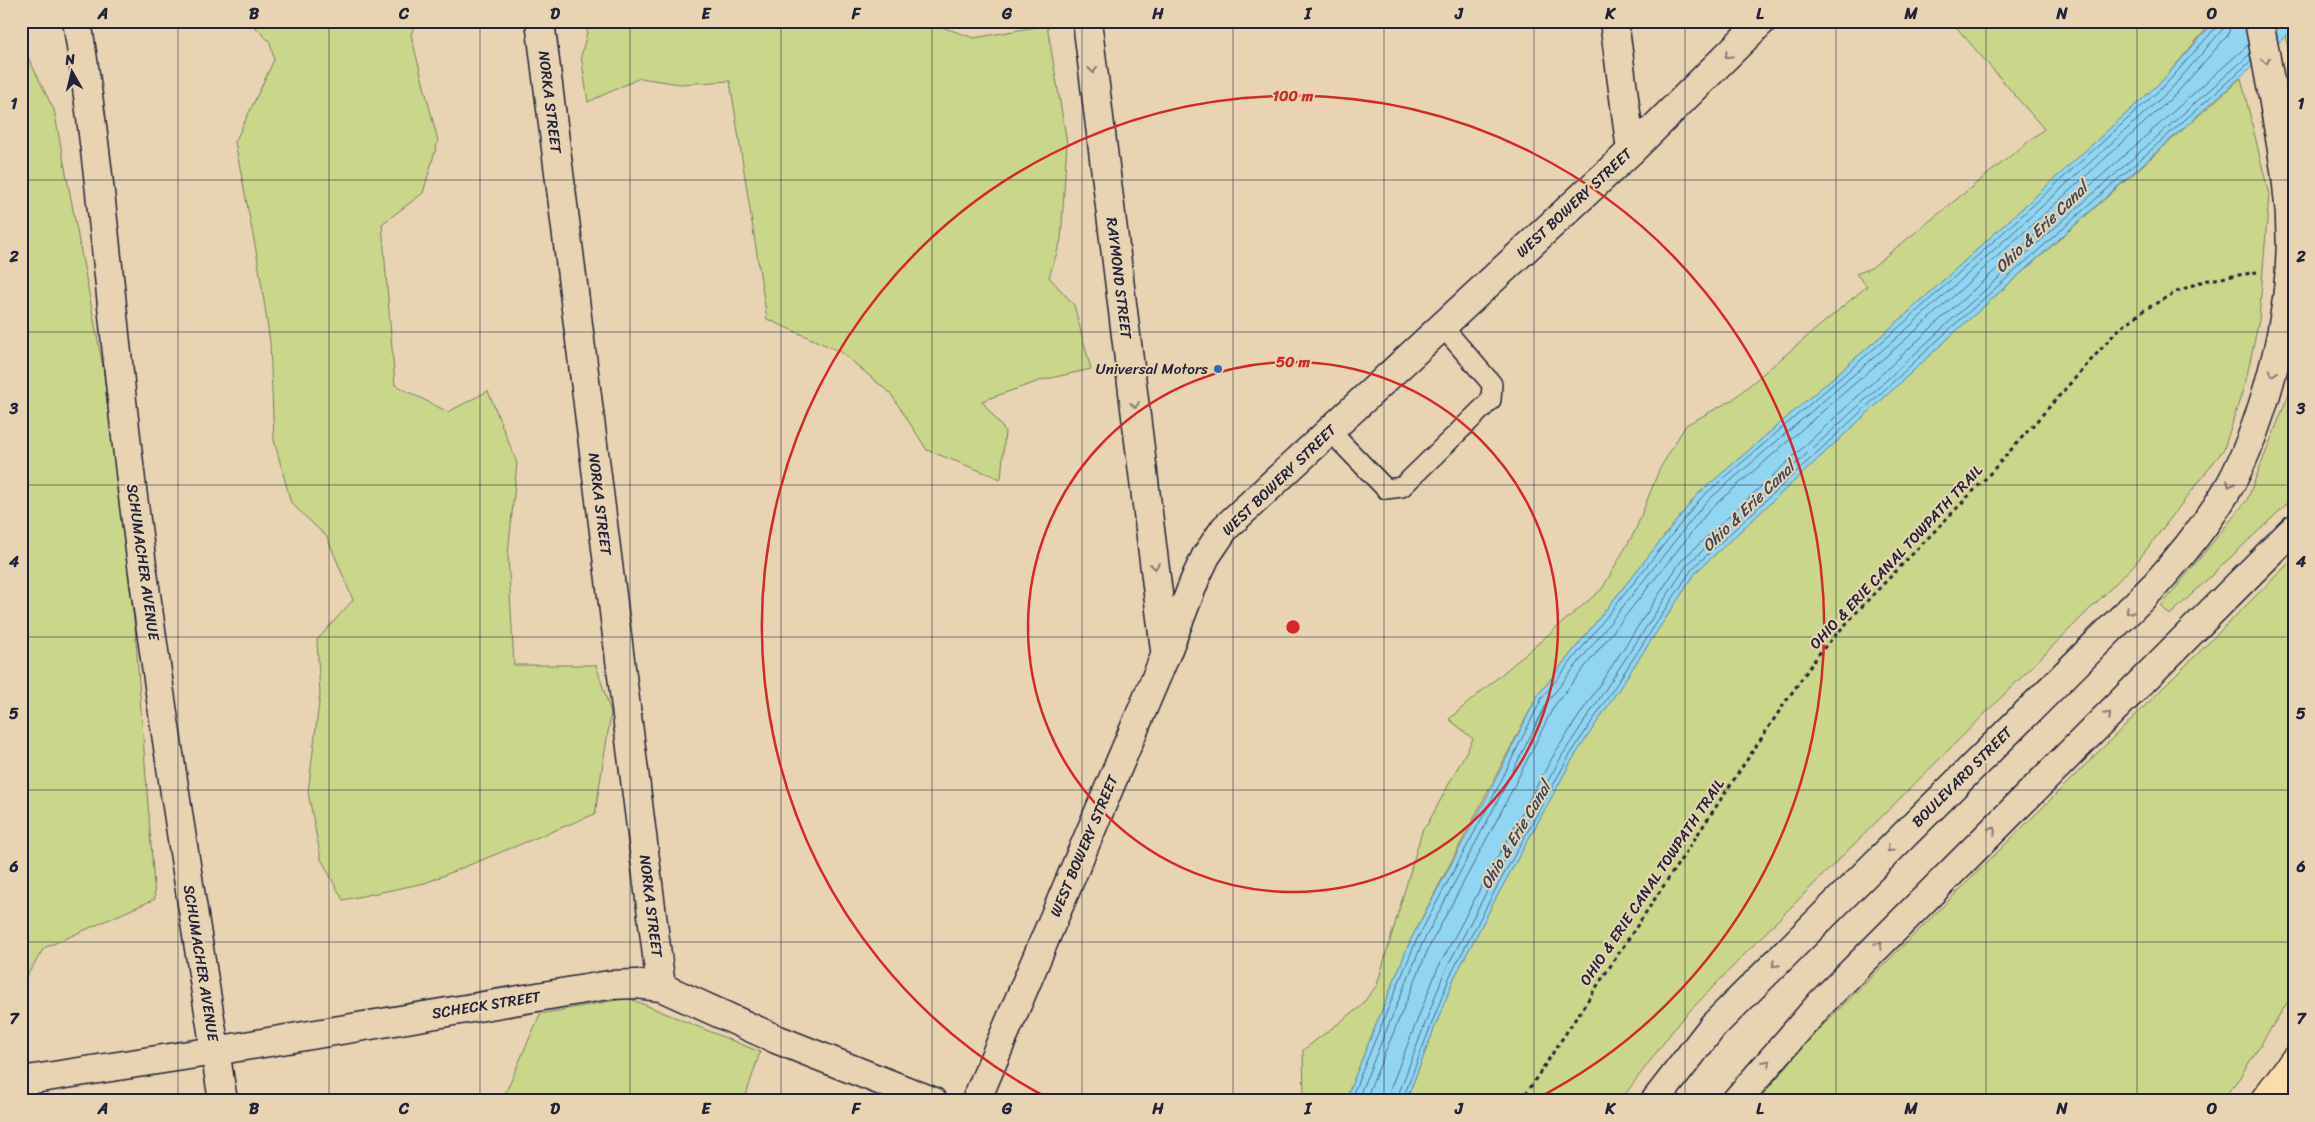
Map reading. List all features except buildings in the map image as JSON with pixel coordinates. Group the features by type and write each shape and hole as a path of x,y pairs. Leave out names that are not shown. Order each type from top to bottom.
{"highway":[{"path":"2264,1101 2294,1061"}],"street":[{"name":"SCHUMACHER AVENUE","path":"77,21 109,272 135,507 172,773 223,1101"},
{"name":"NORKA STREET","path":"540,21 662,987"},
{"name":"RAYMOND STREET","path":"1087,21 1166,654"},
{"path":"1614,21 1631,151"},
{"name":"WEST BOWERY STREET","path":"976,1101 1166,654 1196,577 1206,556 1225,528 1631,151 1762,21"},
{"name":"BOULEVARD STREET","path":"1655,1101 1713,1026 2155,585 2179,558 2226,492 2252,440 2279,354 2289,297 2291,256 2288,187 2258,21"},
{"path":"1736,1101 1748,1084 1821,1003 2294,529"},
{"name":"SCHECK STREET","path":"21,1081 215,1051 609,985 636,984 662,987 776,1039 932,1101"}],"lane":[{"path":"1330,431 1386,489 1402,487 1491,400 1492,384 1442,326"}],"path":[{"name":"OHIO & ERIE CANAL TOWPATH TRAIL","path":"1521,1101 1773,720 1828,644 1985,479 2117,331 2144,310 2176,292 2203,281 2260,271"}],"green space":[{"path":"249,21 416,21 411,35 438,141 423,193 382,224 395,385 448,412 488,391 517,463 508,555 514,665 596,665 611,713 595,814 425,883 343,900 321,859 308,792 320,695 317,640 353,600 327,537 291,503 274,440 270,342 258,261 235,142 274,60 270,42"},
{"path":"590,21 924,21 974,38 1047,25 1067,143 1061,240 1049,277 1074,305 1091,369 1042,380 982,401 1005,431 1001,479 927,450 891,394 841,352 767,319 730,81 680,84 640,78 588,102 581,56"},
{"path":"1951,21 2213,21 2163,80 1902,318 1697,495 1538,695 1411,939 1345,1101 1304,1101 1303,1050 1360,1007 1377,985 1423,828 1427,825 1473,739 1449,719 1602,589 1635,531 1659,470 1686,425 1732,400 1867,286 1856,274 1871,268 2044,129"},
{"path":"2294,29 2294,98 2286,36"},
{"path":"21,43 54,110 103,367 135,628 155,899 44,948 21,985"},
{"path":"2241,78 2269,195 2259,320 2246,380 2224,449 2136,563 1776,922 1680,1021 1620,1101 1406,1101 1454,978 1496,898 1572,760 1696,572 1956,331"},
{"path":"2294,381 2294,497 2170,615 2161,606 2247,500"},
{"path":"2294,558 2294,992 2238,1080 2221,1101 1758,1101 1807,1041"},
{"path":"628,998 760,1052 744,1101 502,1101 540,1014"}],"water":[{"name":"Ohio & Erie Canal","path":"2215,21 2294,21 2294,29 1956,331 1696,572 1572,760 1496,898 1454,978 1406,1101 1345,1101 1411,939 1484,803 1538,695 1697,495 1902,318 2163,80"}],"place":[{"name":"Universal Motors","path":"1218,369"}]}
